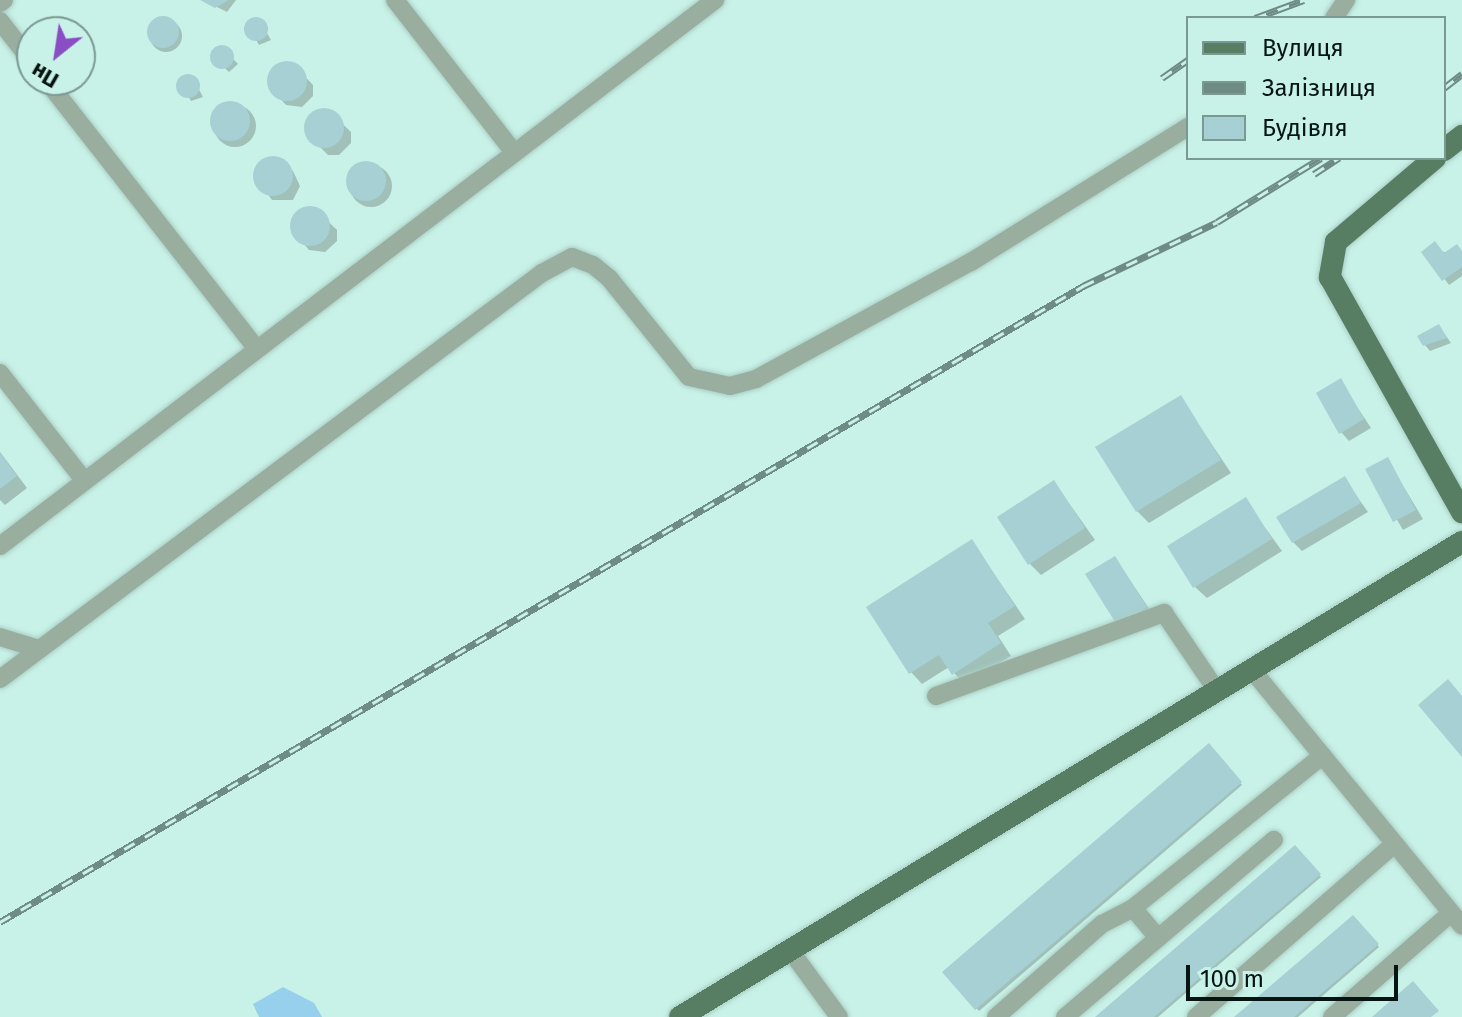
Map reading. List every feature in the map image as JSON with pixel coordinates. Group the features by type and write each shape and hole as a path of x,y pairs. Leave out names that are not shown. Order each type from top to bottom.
{"main road":[{"path":"1446,148 1462,136"},
{"path":"1433,160 1336,242 1330,277 1462,512"},
{"path":"680,1017 1462,542"}],"street":[{"path":"395,0 513,151"},
{"path":"0,546 513,151 715,0"},
{"path":"0,21 16,42"},
{"path":"59,96 257,349"},
{"path":"0,679 542,273 572,257 609,278 689,377 730,386 756,379 971,262 1186,128"},
{"path":"0,373 84,480"},
{"path":"936,696 1164,613 1217,691"},
{"path":"0,637 39,649"},
{"path":"1252,670 1456,920 1332,1017"},
{"path":"996,1017 1102,924 1133,908 1322,756"},
{"path":"1065,1017 1274,840"},
{"path":"1196,1017 1394,844"},
{"path":"1133,908 1158,938"},
{"path":"790,950 839,1017"}],"water":[{"path":"283,987 314,1003 322,1017 259,1017 253,1004"}],"building":[{"path":"200,0 229,0 215,8"},
{"path":"163,16 174,21 179,32 174,43 163,48 152,43 147,32 152,21"},
{"path":"256,17 264,21 268,29 264,37 256,41 248,37 244,29 248,21"},
{"path":"222,45 230,49 234,57 230,65 222,69 214,65 210,57 214,49"},
{"path":"287,61 301,67 307,81 301,95 287,101 273,95 267,81 273,67"},
{"path":"188,74 196,78 200,86 196,94 188,98 180,94 176,86 180,78"},
{"path":"230,101 244,107 250,121 244,135 230,141 216,135 210,121 216,107"},
{"path":"324,108 338,114 344,128 338,142 324,148 310,142 304,128 310,114"},
{"path":"273,156 287,162 293,176 287,190 273,196 259,190 253,176 259,162"},
{"path":"366,161 380,167 386,181 380,195 366,201 352,195 346,181 352,167"},
{"path":"310,206 324,212 330,226 324,240 310,246 296,240 290,226 296,212"},
{"path":"1435,241 1444,253 1457,244 1462,251 1462,267 1442,281 1421,252"},
{"path":"1439,324 1447,338 1423,346 1417,336"},
{"path":"1341,378 1364,419 1339,434 1316,393"},
{"path":"1181,395 1221,460 1136,512 1095,447"},
{"path":"0,453 17,476 0,489"},
{"path":"1388,457 1416,510 1393,522 1365,469"},
{"path":"1345,476 1361,503 1292,543 1276,517"},
{"path":"1054,480 1085,528 1028,565 997,517"},
{"path":"1246,497 1272,539 1193,588 1167,546"},
{"path":"972,539 1015,606 988,623 1001,643 952,675 939,655 909,674 866,607"},
{"path":"1115,556 1147,607 1117,625 1085,574"},
{"path":"1448,679 1462,696 1462,757 1418,705"},
{"path":"1209,743 1242,782 975,1010 942,972"},
{"path":"1295,845 1321,874 1154,1017 1095,1017"},
{"path":"1353,915 1379,944 1294,1017 1234,1017"},
{"path":"1413,981 1439,1011 1431,1017 1372,1017"}],"railway":[{"path":"1260,16 1304,0"},
{"path":"1162,78 1186,61"},
{"path":"1446,86 1462,74"},
{"path":"0,922 1083,286 1217,222 1318,160"},
{"path":"1314,174 1336,160"}]}
